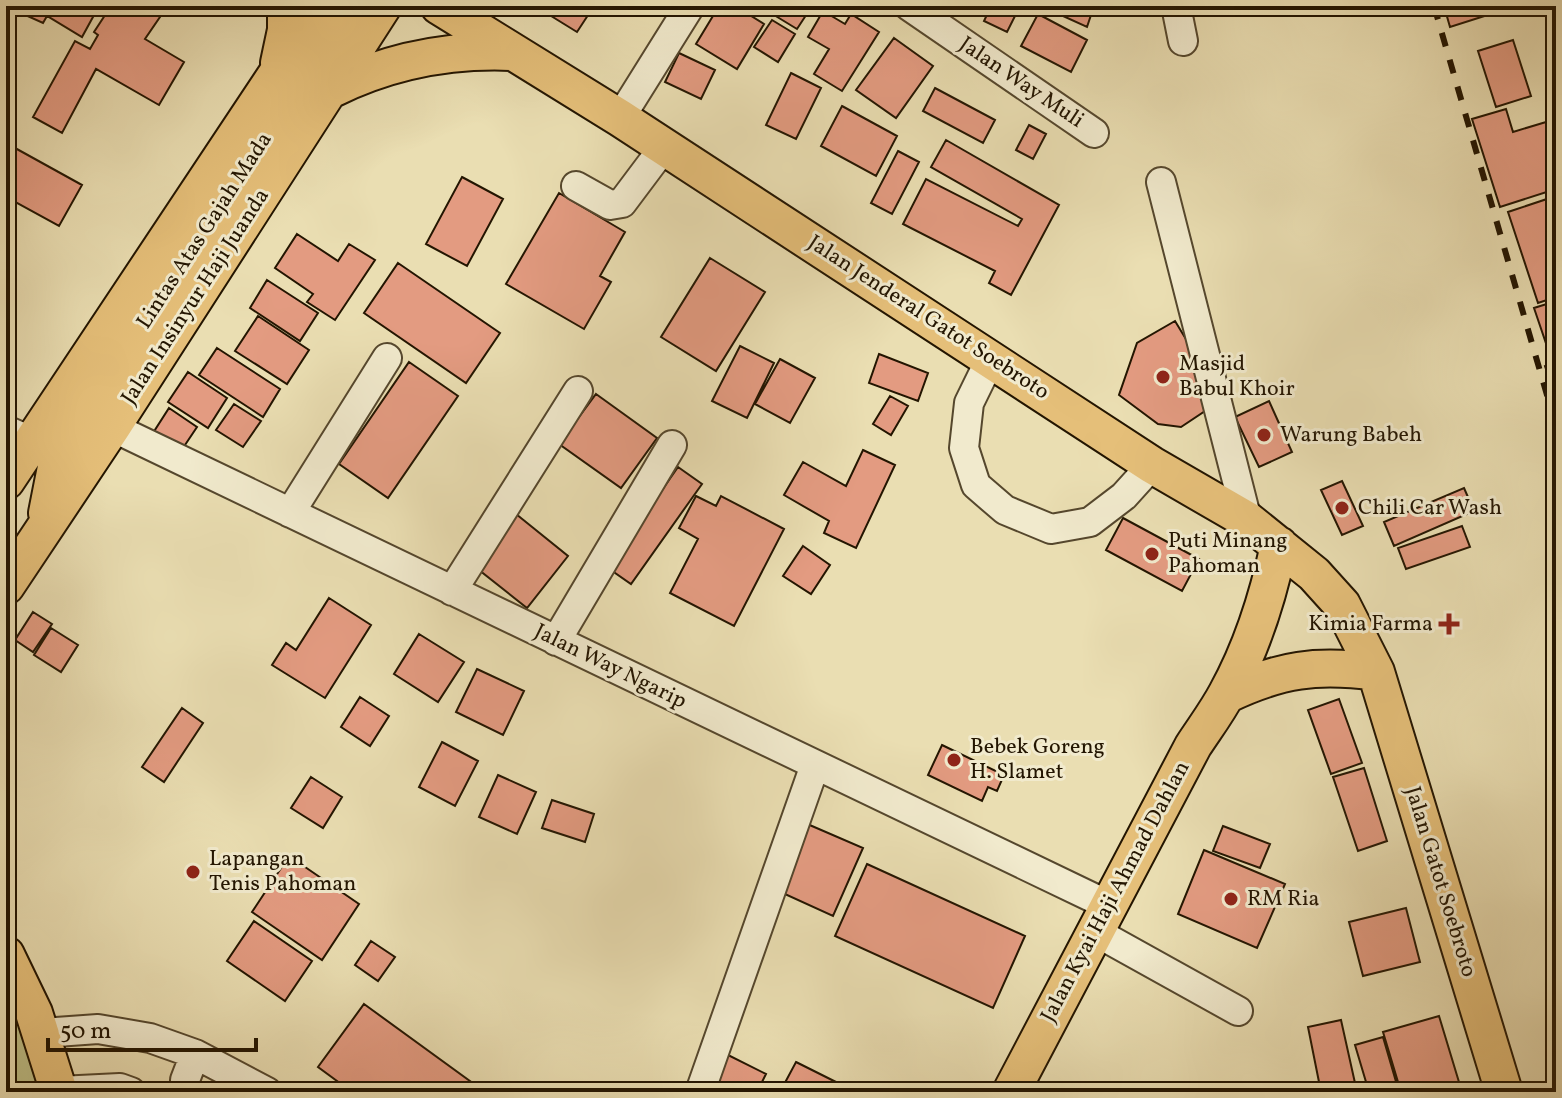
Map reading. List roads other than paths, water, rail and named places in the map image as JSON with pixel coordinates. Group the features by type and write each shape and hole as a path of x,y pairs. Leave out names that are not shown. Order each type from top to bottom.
{"main road":[{"path":"276,76 286,30 286,6"},
{"path":"6,481 40,445 322,6"},
{"name":"Lintas Atas Gajah Mada","path":"6,488 40,445 353,6"},
{"name":"Jalan Insinyur Haji Juanda","path":"6,586 383,6"},
{"name":"Jalan Jenderal Gatot Soebroto","path":"439,6 620,118 1152,465 1247,520 1314,574 1342,605 1376,672"},
{"path":"330,90 373,71 418,58 465,52 513,52"},
{"name":"Lintas Atas Gajah Mada","path":"40,445 45,526"},
{"name":"Jalan Kyai Haji Ahmad Dahlan","path":"1011,1092 1193,746 1226,695 1259,622 1279,545"},
{"path":"1226,695 1254,682 1299,670 1345,668 1376,672"},
{"name":"Jalan Gatot Soebroto","path":"1376,672 1504,1092"},
{"path":"6,955 42,1033 59,1091"}],"street":[{"path":"620,118 690,6"},
{"name":"Jalan Way Muli","path":"909,6 1094,133"},
{"path":"1176,6 1183,41"},
{"path":"576,186 610,205 622,203 664,147"},
{"path":"1161,182 1247,520"},
{"path":"290,513 387,358"},
{"path":"991,358 969,403 964,448 976,485 1005,510 1051,529 1090,522 1124,496 1152,465"},
{"path":"452,591 578,391"},
{"name":"Jalan Way Ngarip","path":"112,427 815,765 1101,918 1238,1011"},
{"path":"556,641 672,445"},
{"path":"700,1092 815,765"},
{"path":"42,1033 98,1029 150,1038 195,1054 267,1092"},
{"path":"185,1092 185,1080 195,1054"},
{"path":"59,1091 120,1088 131,1092"}],"railway":[{"path":"1434,6 1556,426"}],"place":[{"name":"Masjid Babul Khoir","path":"1163,377"},
{"name":"Warung Babeh","path":"1264,435"},
{"name":"Chili Car Wash","path":"1342,508"},
{"name":"Puti Minang Pahoman","path":"1152,554"},
{"name":"Kimia Farma","path":"1449,624"},
{"name":"Bebek Goreng H. Slamet","path":"954,760"},
{"name":"Lapangan Tenis Pahoman","path":"193,872"},
{"name":"RM Ria","path":"1231,899"}]}
